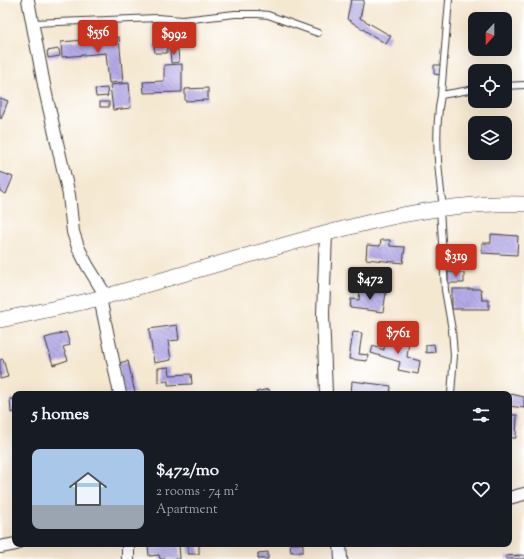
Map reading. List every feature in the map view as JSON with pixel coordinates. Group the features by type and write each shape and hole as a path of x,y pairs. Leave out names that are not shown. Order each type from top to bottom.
{"street":[{"path":"28,1 45,90 69,195 73,232 78,247 103,297 119,391"},
{"path":"0,320 103,297 326,233 404,214 441,208 524,204"},
{"path":"326,233 323,314 326,391"},
{"path":"512,497 524,494"},
{"path":"0,547 12,545"},
{"path":"128,547 128,559"},
{"path":"340,547 342,559"}],"lane":[{"path":"449,0 441,95 438,110 437,137 445,290 452,330 454,355 451,391"},
{"path":"33,23 157,18 183,20 235,14 258,14 268,15 318,33"},
{"path":"512,86 524,85"},
{"path":"441,95 468,90"}],"building":[{"path":"351,0 364,0 360,18 391,36 386,44 347,19"},
{"path":"119,37 123,82 109,83 106,53 62,57 61,42"},
{"path":"167,45 167,53 155,53 154,46"},
{"path":"59,49 60,56 48,58 47,51"},
{"path":"170,49 178,49 179,62 171,63"},
{"path":"182,64 182,92 144,93 143,82 164,81 164,65"},
{"path":"434,65 441,65 441,75 434,74"},
{"path":"129,83 131,108 113,110 110,85"},
{"path":"107,88 108,96 96,97 95,89"},
{"path":"208,88 208,100 185,101 185,89"},
{"path":"0,98 8,101 1,119 0,118"},
{"path":"100,102 109,102 109,107 100,107"},
{"path":"0,172 13,177 6,194 0,191"},
{"path":"491,234 518,236 517,255 482,253 482,243 491,243"},
{"path":"381,240 390,240 390,246 405,247 403,263 366,259 367,245 380,246"},
{"path":"448,272 464,273 464,283 448,283"},
{"path":"360,289 386,293 383,312 350,308 351,299 359,300"},
{"path":"452,289 481,289 482,300 489,300 489,309 452,309"},
{"path":"177,325 179,340 168,341 171,360 154,363 149,329"},
{"path":"66,332 70,345 63,347 68,360 53,365 45,338"},
{"path":"353,332 362,333 359,354 368,355 367,361 349,359"},
{"path":"385,338 409,341 407,357 420,361 418,374 398,370 400,362 371,353 373,346 384,350"},
{"path":"434,344 435,352 426,353 426,345"},
{"path":"3,359 8,377 0,379 0,360"},
{"path":"128,361 135,391 123,391 118,363"},
{"path":"169,367 170,375 191,374 192,384 168,385 168,381 158,382 158,368"},
{"path":"352,381 391,386 390,391 351,391"},
{"path":"512,394 524,397 524,408 512,406"},
{"path":"10,399 12,399 12,413"},
{"path":"512,415 517,415 516,438 512,438"},
{"path":"148,547 179,547 180,559 160,559 159,555 149,556"},
{"path":"188,547 199,547 199,554 188,554"},
{"path":"290,547 303,547 303,552 291,552"},
{"path":"268,552 268,559 258,559 258,553"},
{"path":"524,555 524,559 506,559 506,556"}]}
